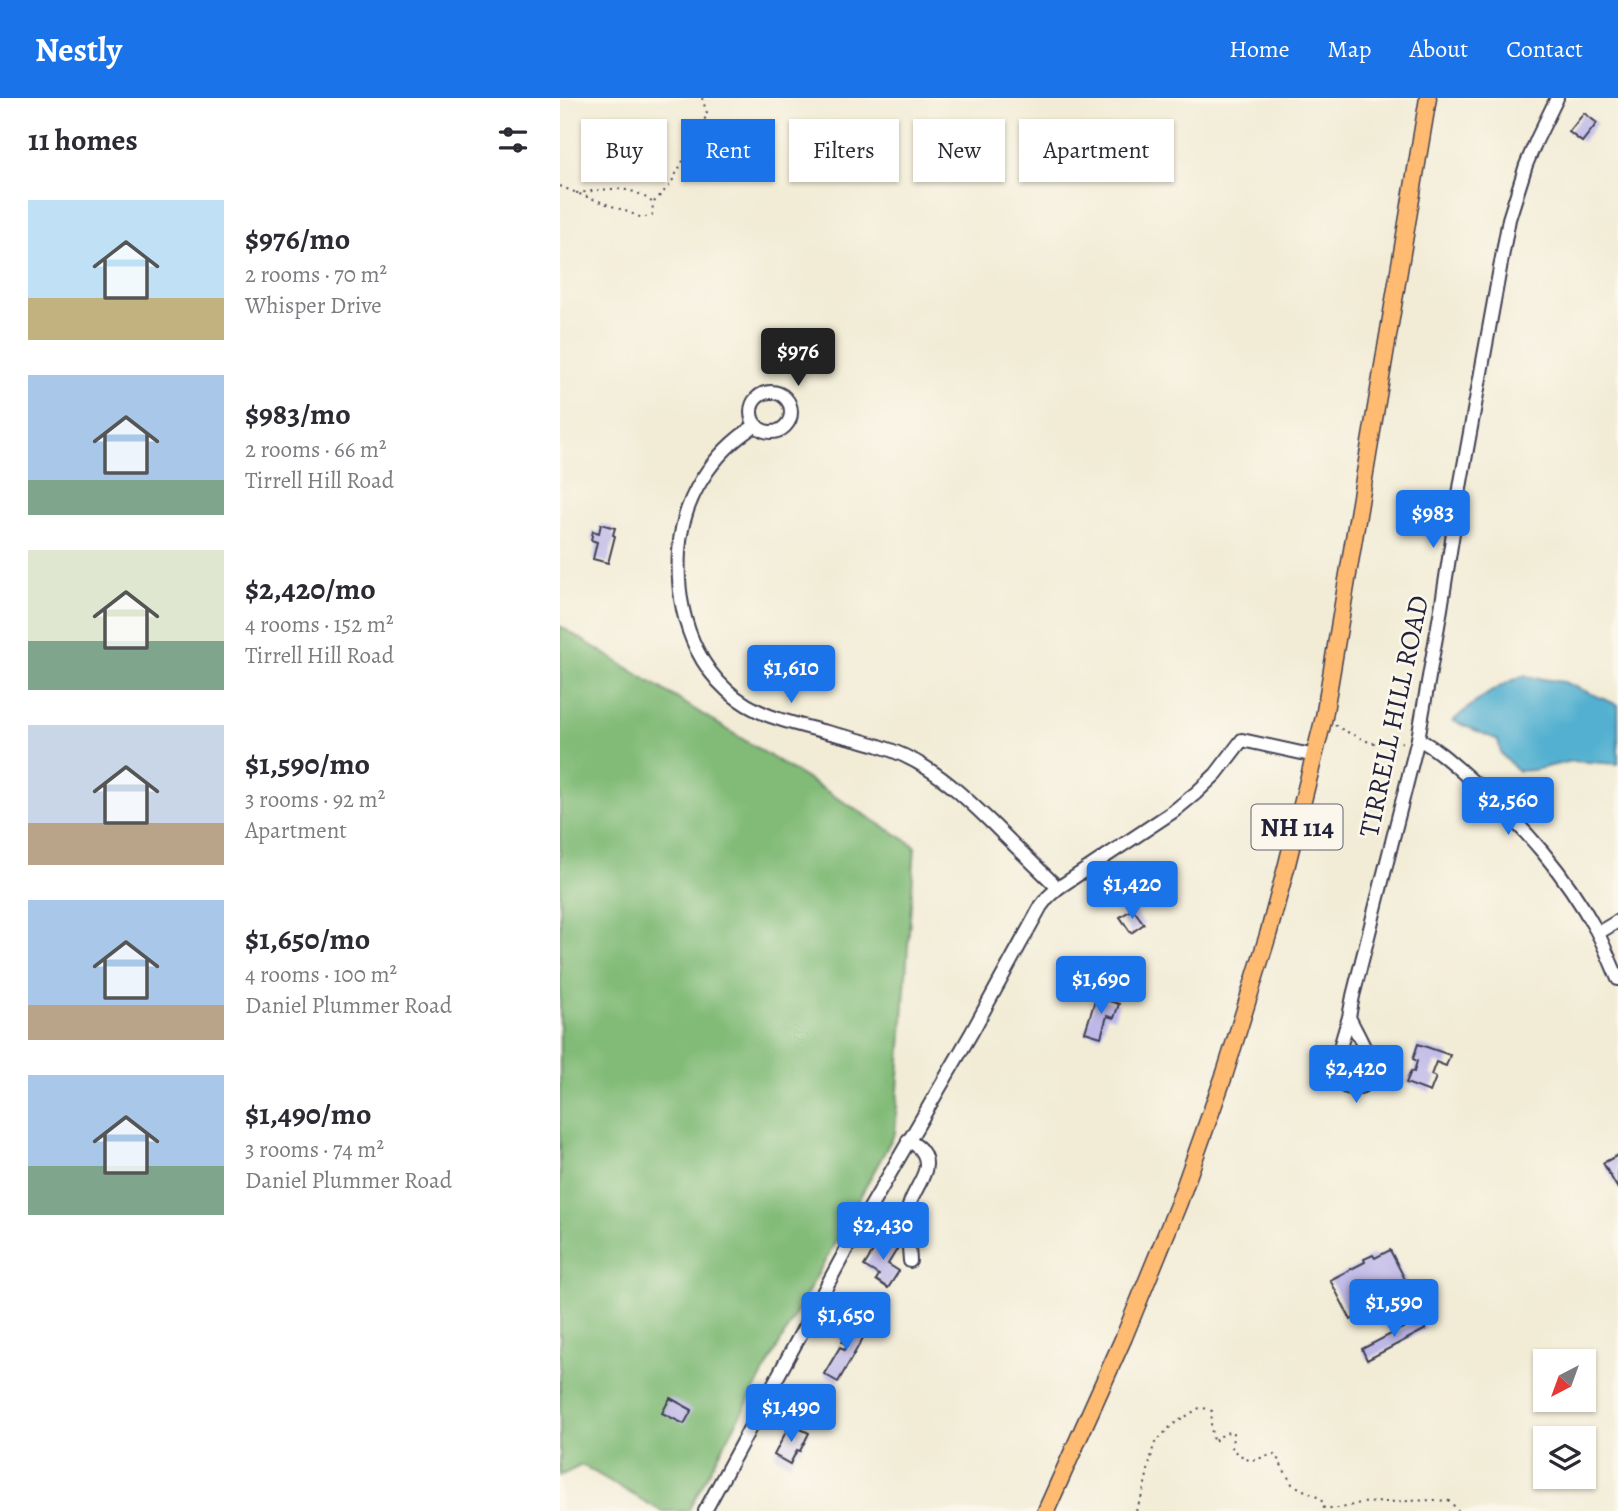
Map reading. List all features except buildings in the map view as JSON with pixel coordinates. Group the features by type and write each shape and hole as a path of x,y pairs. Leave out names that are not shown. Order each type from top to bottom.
{"main road":[{"name":"NH 114","path":"1046,1511 1124,1337 1178,1205 1225,1073 1268,935 1324,717 1428,98"}],"street":[{"name":"TIRRELL HILL ROAD","path":"1349,1017 1372,1068 1365,1084 1355,1088 1349,1088 1339,1082 1334,1070 1417,741 1509,219 1536,139 1557,98"},
{"path":"756,425 731,444 703,477 685,517 680,543 680,585 687,627 697,653 724,687 757,710 798,724 865,740 891,749 927,767 961,793 1058,888"},
{"path":"705,1511 852,1239 1048,897 1174,811 1216,774 1242,740 1315,756"},
{"path":"1417,741 1428,744 1446,758 1506,811 1535,842 1561,874 1598,933 1618,979"},
{"path":"1598,933 1618,921"},
{"path":"908,1140 921,1149 927,1161 923,1178 912,1194 908,1210 910,1261"}],"path":[{"path":"560,186 642,218 652,215 653,203 670,185 684,159 695,146 707,114 702,98"},
{"path":"576,193 618,189 641,193 653,203"},
{"path":"1324,717 1368,742 1417,741"},
{"path":"1136,1511 1154,1444 1172,1425 1202,1407 1212,1411 1213,1442 1225,1433 1233,1432 1232,1450 1250,1461 1275,1454 1293,1484 1321,1499 1324,1508 1342,1508 1360,1503 1434,1500 1450,1501 1458,1511"}],"green space":[{"path":"560,626 915,846 895,1133 688,1511 661,1511 582,1465 560,1476"}],"water":[{"path":"1523,676 1564,682 1618,705 1618,764 1572,761 1518,771 1501,754 1498,740 1453,721 1486,695"}]}
